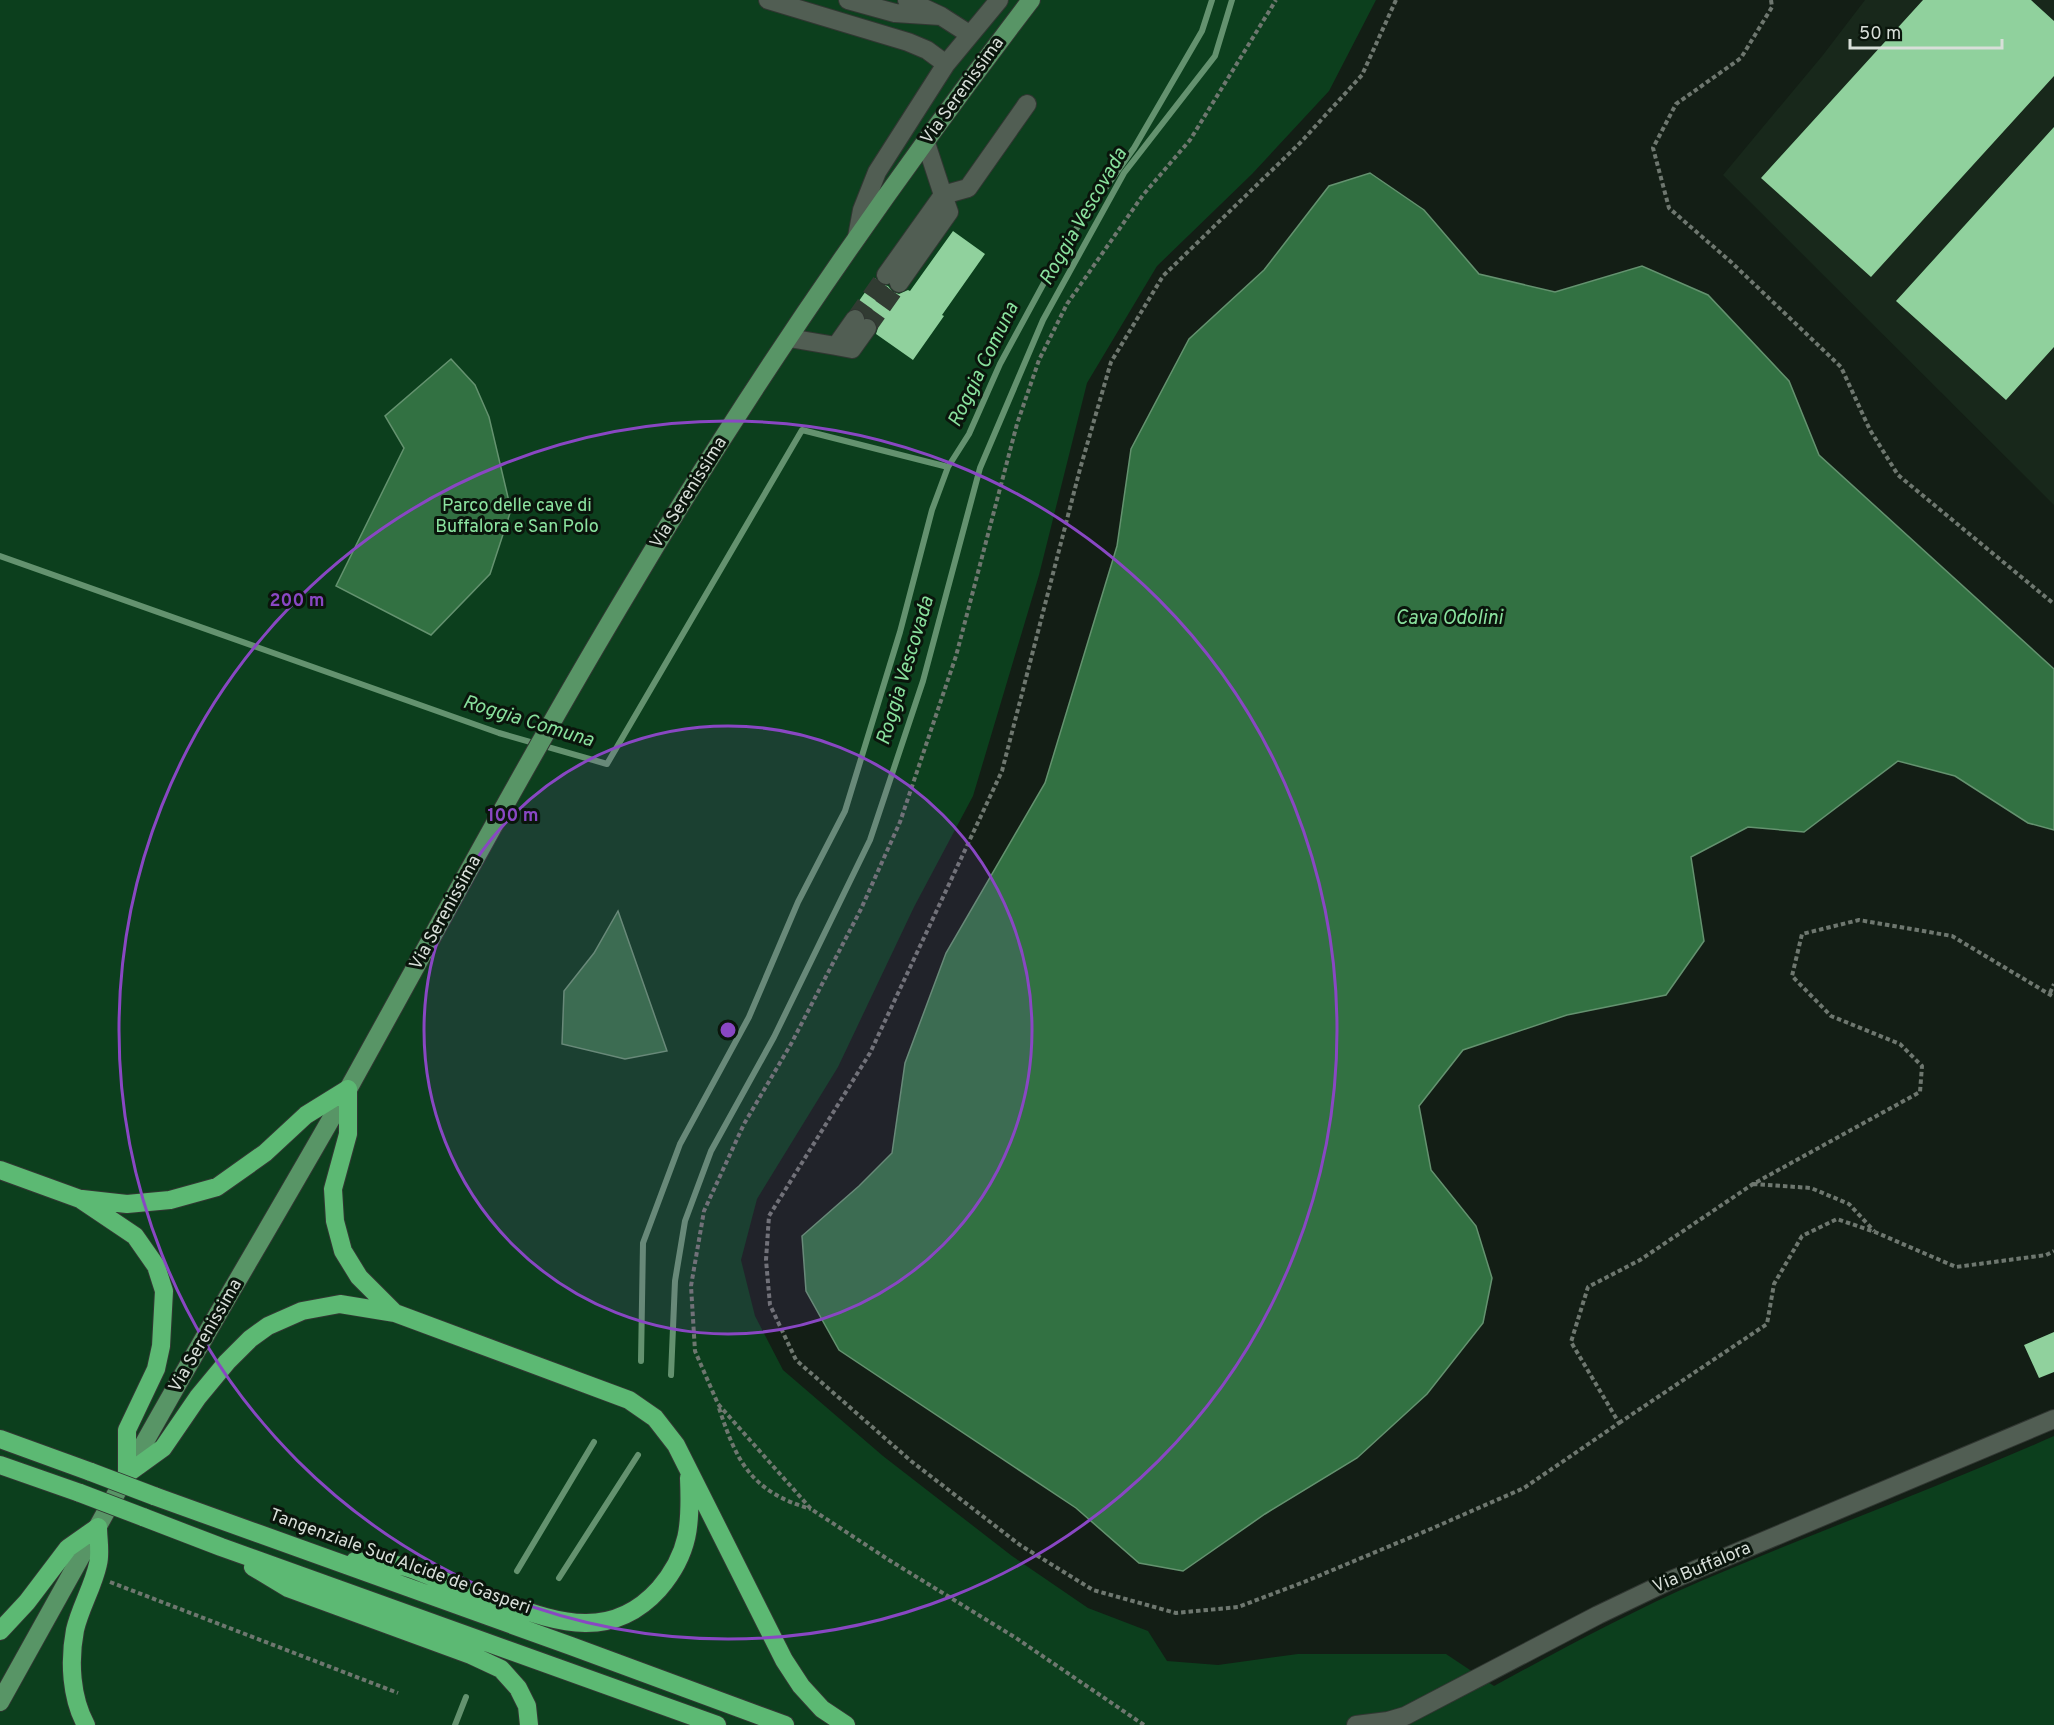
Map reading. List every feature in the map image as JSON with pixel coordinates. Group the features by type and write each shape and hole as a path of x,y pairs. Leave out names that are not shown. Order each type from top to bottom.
{"highway":[{"path":"0,1170 80,1199 127,1204 170,1200 217,1186 264,1153 306,1115 348,1089"},
{"path":"348,1089 348,1134 333,1189 335,1221 343,1251 359,1277 395,1312"},
{"path":"80,1199 135,1236 156,1266 164,1291 161,1346 156,1369 127,1430 127,1474"},
{"path":"127,1474 164,1448 198,1397 227,1362 250,1339 268,1326 302,1311 340,1304 395,1312 629,1400 655,1418 676,1445 784,1660 801,1686 822,1709 846,1725"},
{"name":"Tangenziale Sud Alcide de Gasperi","path":"0,1439 785,1725"},
{"path":"0,1465 717,1725"},
{"path":"329,1559 401,1566 544,1618 581,1624 605,1622 649,1600 672,1574 684,1548 691,1517 688,1470"},
{"path":"87,1725 80,1714 73,1687 73,1662 75,1630 99,1562 98,1527"},
{"path":"0,1631 27,1602 68,1548 98,1527"},
{"path":"221,1547 288,1588 471,1654 501,1670 518,1688 523,1697 527,1706 529,1725"}],"main road":[{"name":"Via Serenissima","path":"0,1702 625,596 711,456 857,237 1031,0"}],"street":[{"path":"768,0 908,42 927,50 946,64"},
{"path":"848,0 895,13 941,16"},
{"path":"907,0 941,16 969,34"},
{"path":"857,237 866,200 877,172 946,64 999,0"},
{"path":"892,279 943,195 968,188 1027,104"},
{"path":"926,143 943,195"},
{"path":"789,338 852,349 861,324"},
{"name":"Via Buffalora","path":"1356,1725 1388,1721 1405,1716 1598,1615 1669,1581 2054,1419"}],"path":[{"path":"811,1509 790,1503 755,1481 731,1444 718,1404 695,1351 691,1286 704,1211 744,1124 791,1044 861,909 900,822 956,656 1017,424 1039,360 1067,304 1143,195 1190,140 1276,0"},
{"path":"1396,0 1362,75 1301,142 1163,276 1111,362 1080,469 1002,771 870,1053 769,1216 766,1260 770,1305 796,1360 910,1461 1020,1545 1093,1590 1176,1613 1238,1607 1304,1582 1524,1488 1767,1324 1774,1284 1802,1236 1837,1219 1875,1232 1956,1267 2046,1255 2054,1251"},
{"path":"1771,0 1772,7 1741,58 1676,104 1653,148 1669,208 1731,262 1841,367 1870,430 1898,475 2054,604"},
{"path":"1619,1423 1571,1342 1588,1287 1640,1260 1754,1184 1920,1092 1922,1066 1900,1044 1831,1016 1792,976 1802,934 1859,920 1952,936 2052,995 2054,984"},
{"path":"1754,1184 1811,1188 1849,1204 1875,1232"},
{"path":"718,1404 811,1509 1016,1638 1144,1725"},
{"path":"95,1576 398,1692"}],"shaded area":[{"path":"1865,0 2054,0 2054,505 1723,175 1823,55"}],"green space":[{"name":"Parco delle cave di Buffalora e San Polo","path":"0,0 1376,0 1329,91 1252,174 1157,266 1087,383 1039,575 973,796 914,907 838,1067 757,1199 741,1260 755,1316 783,1370 883,1456 1012,1556 1088,1608 1148,1631 1167,1661 1218,1665 1298,1654 1446,1654 1494,1686 1622,1618 1701,1581 2054,1436 2054,1725 0,1725"}],"water":[{"name":"Cava Odolini","path":"1370,173 1424,210 1479,274 1555,292 1642,266 1708,295 1789,381 1819,455 2054,669 2054,830 2028,823 1955,776 1898,761 1804,832 1748,827 1691,857 1704,941 1666,995 1567,1015 1463,1050 1419,1106 1431,1170 1476,1226 1492,1278 1483,1323 1427,1394 1357,1458 1265,1514 1183,1571 1139,1563 1076,1508 839,1350 806,1291 802,1236 859,1186 892,1153 905,1063 946,953 1045,783 1117,546 1131,449 1189,339 1264,270 1329,186"},
{"path":"451,359 475,385 489,417 511,510 490,574 431,635 336,586 404,448 385,416"},
{"path":"618,911 667,1051 625,1059 562,1044 564,991 594,953"}],"building":[{"path":"1923,0 2031,0 2054,21 2054,76 1871,277 1761,178"},
{"path":"2054,127 2054,347 2006,400 1896,301"},
{"path":"953,231 985,254 913,360 876,334 878,328 874,319 866,317 862,310 854,308 875,278 893,292 899,294 910,291"},
{"path":"2054,1332 2054,1372 2039,1378 2024,1345"}],"waterway":[{"name":"Roggia Comuna","path":"641,1361 643,1243 680,1144 749,1017 798,902 845,811 900,632 932,510 948,467 969,434 1000,364 1064,246 1134,148 1202,31 1212,0"},
{"name":"Roggia Vescovada","path":"671,1375 675,1281 685,1221 711,1151 774,1037 870,840 923,681 980,468 1043,320 1124,173 1215,56 1232,0"},
{"name":"Roggia Comuna","path":"0,556 499,733 607,764 802,430 948,467"},
{"name":"Roggia Comuna","path":"517,1571 594,1442"},
{"name":"Roggia Vescovada","path":"559,1578 638,1455"},
{"name":"Roggia Comuna","path":"455,1725 466,1697"}],"tunnel":[{"path":"855,319 886,275"},
{"path":"867,328 899,283"}]}
